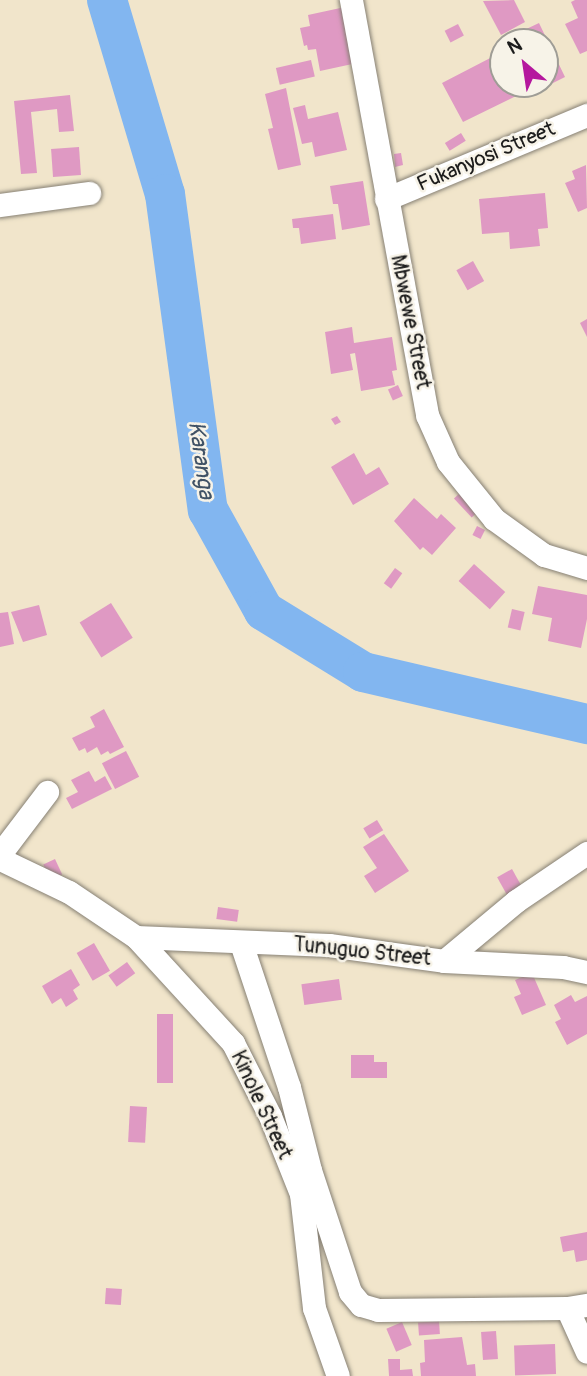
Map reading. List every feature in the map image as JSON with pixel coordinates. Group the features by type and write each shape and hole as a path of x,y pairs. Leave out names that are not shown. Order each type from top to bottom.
{"street":[{"name":"Mbwewe Street","path":"351,0 427,415 448,462 494,519 544,555 587,568"},
{"name":"Fukanyosi Street","path":"386,199 587,114"},
{"path":"0,205 89,193"},
{"path":"0,854 47,792"},
{"path":"444,961 516,901 587,853"},
{"name":"Kinole Street","path":"0,859 69,892 136,937 233,1043 270,1116 301,1194 314,1308 338,1376"},
{"name":"Tunuguo Street","path":"136,937 329,945 444,961 563,967 587,972"},
{"path":"241,943 289,1087 310,1170 350,1292 361,1306 378,1310 577,1306 587,1352"}],"building":[{"path":"514,0 525,22 514,28 497,28 483,1"},
{"path":"587,0 587,51 580,54 565,24 578,18 571,2"},
{"path":"345,7 357,63 320,71 316,49 308,50 307,45 304,46 300,28 310,26 308,15"},
{"path":"539,23 541,28 528,28"},
{"path":"458,24 464,36 451,42 445,31"},
{"path":"489,59 489,98 512,98 463,122 442,83"},
{"path":"311,60 315,77 280,85 276,68"},
{"path":"559,65 565,77 559,80"},
{"path":"286,88 301,165 278,170 268,129 273,128 265,94"},
{"path":"70,95 74,131 59,132 57,109 31,112 37,173 21,174 14,101"},
{"path":"305,105 308,119 338,112 347,150 315,157 312,142 302,144 293,108"},
{"path":"461,133 466,141 450,151 445,143"},
{"path":"79,147 81,175 53,177 51,149"},
{"path":"401,153 403,165 395,167 394,154"},
{"path":"586,165 587,208 578,212 565,183 575,179 572,171"},
{"path":"363,181 370,225 342,230 338,204 333,204 330,186"},
{"path":"545,193 548,228 538,229 540,246 510,249 509,232 482,234 479,199"},
{"path":"333,214 336,239 301,244 299,228 293,228 292,219"},
{"path":"473,261 484,281 468,290 456,270"},
{"path":"587,319 587,337 580,323"},
{"path":"352,327 354,343 392,337 397,370 392,371 395,385 361,391 355,353 350,354 353,370 331,374 325,332"},
{"path":"398,385 403,396 393,400 388,389"},
{"path":"337,416 341,422 335,425 331,419"},
{"path":"354,453 366,475 379,467 389,484 353,505 331,467"},
{"path":"462,491 480,510 472,518 454,499"},
{"path":"414,498 437,519 441,514 456,528 432,555 423,547 420,550 394,521"},
{"path":"477,526 485,530 480,539 472,535"},
{"path":"474,564 505,592 490,609 459,581"},
{"path":"395,568 402,573 391,589 384,583"},
{"path":"538,586 587,595 587,619 581,648 548,641 552,618 532,614"},
{"path":"111,603 133,638 101,657 80,623"},
{"path":"39,605 47,635 23,642 11,612"},
{"path":"512,609 525,612 520,630 508,628"},
{"path":"8,612 14,644 0,647 0,613"},
{"path":"104,709 124,747 101,755 97,747 87,753 85,748 79,751 72,738 95,727 90,717"},
{"path":"126,751 139,777 115,789 102,763"},
{"path":"89,771 95,782 105,776 112,789 72,809 66,798 78,792 71,780"},
{"path":"377,820 383,830 369,839 363,828"},
{"path":"384,834 409,871 375,893 364,876 377,868 363,847"},
{"path":"55,859 62,874 50,880 43,864"},
{"path":"512,869 523,889 508,897 497,877"},
{"path":"218,907 239,910 237,922 216,919"},
{"path":"94,943 110,971 93,981 77,953"},
{"path":"127,962 135,973 117,987 108,976"},
{"path":"71,969 80,985 73,990 78,999 66,1007 61,998 52,1004 42,986"},
{"path":"532,973 546,1005 522,1015 514,997 521,994 515,980"},
{"path":"339,979 342,1000 304,1005 301,984"},
{"path":"571,995 575,1002 587,996 587,1034 567,1045 555,1022 561,1019 554,1005"},
{"path":"157,1014 173,1014 173,1083 157,1083"},
{"path":"351,1055 374,1055 374,1062 387,1062 387,1078 351,1078"},
{"path":"130,1106 147,1107 145,1143 128,1142"},
{"path":"587,1232 587,1260 576,1262 574,1250 563,1252 560,1237"},
{"path":"106,1288 122,1289 121,1305 105,1304"},
{"path":"439,1321 440,1334 419,1335 418,1322"},
{"path":"402,1322 412,1345 396,1352 386,1329"},
{"path":"496,1331 498,1359 483,1360 481,1332"},
{"path":"462,1337 467,1365 475,1364 476,1376 421,1376 420,1363 425,1362 424,1340"},
{"path":"555,1344 556,1374 515,1375 514,1345"},
{"path":"388,1359 400,1359 400,1370 412,1369 413,1376 389,1376"}],"waterway":[{"name":"Karanga","path":"107,0 165,194 208,510 264,611 363,672 587,724"}]}
